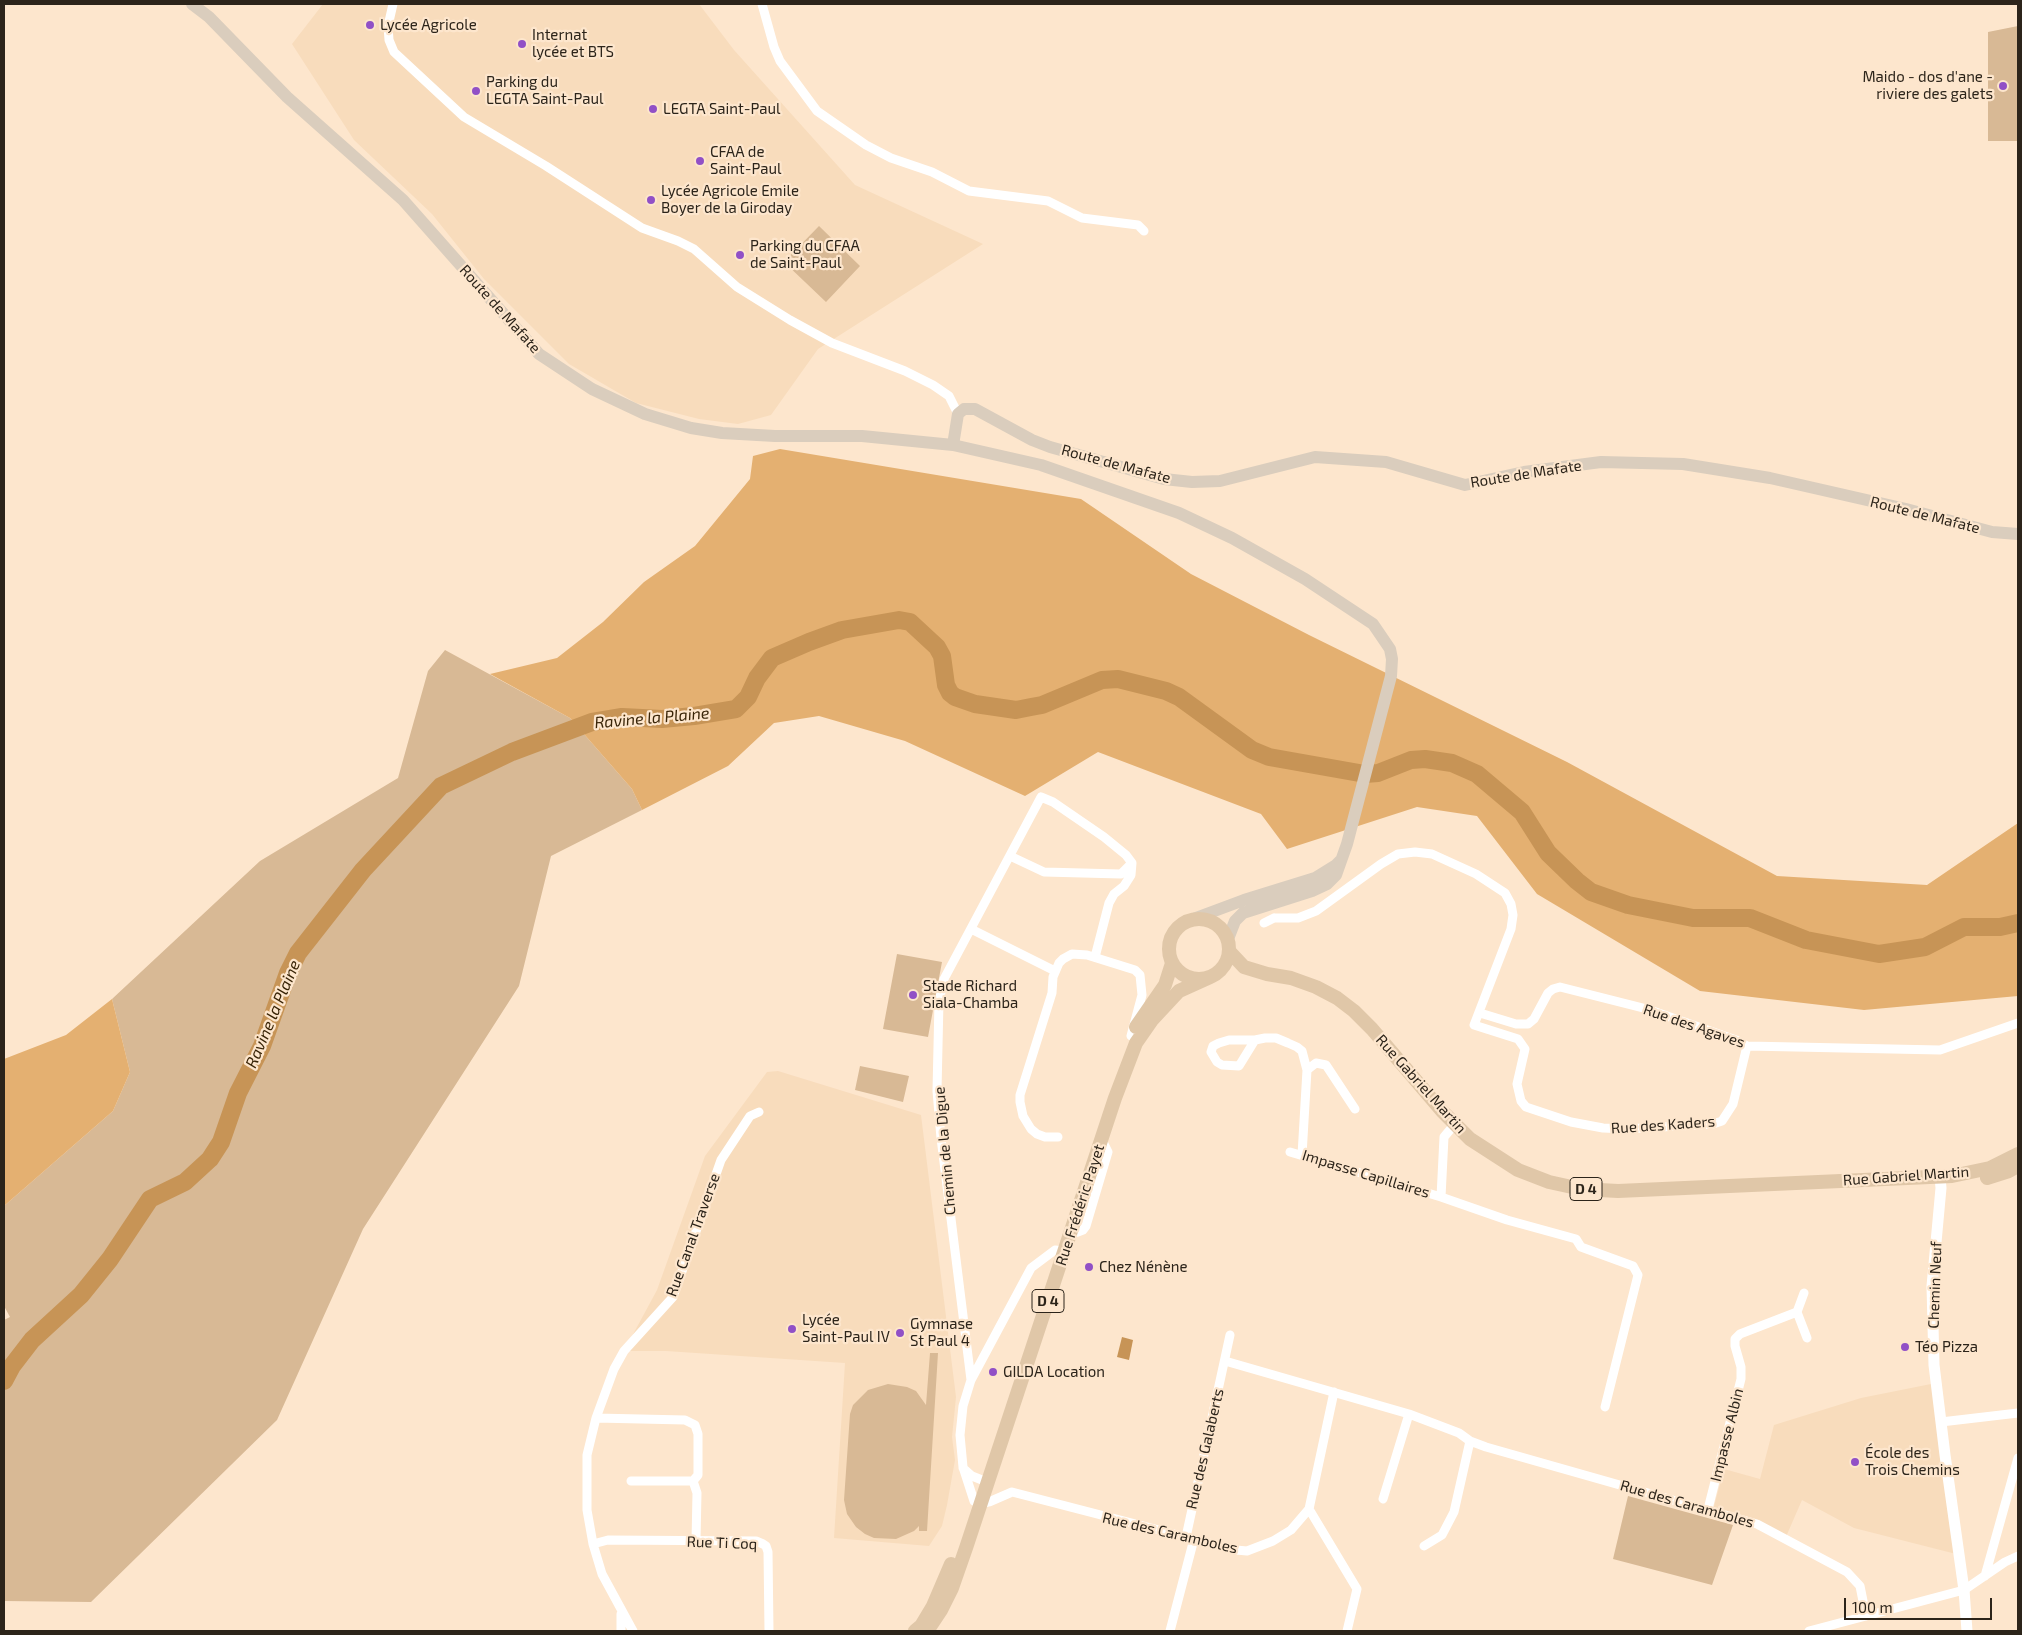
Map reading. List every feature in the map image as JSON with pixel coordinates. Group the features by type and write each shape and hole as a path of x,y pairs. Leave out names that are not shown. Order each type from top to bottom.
{"main road":[{"name":"Route de Mafate","path":"192,4 209,17 287,97 403,200 441,241 538,354 592,389 658,419 691,428 722,433 775,436 862,436 953,445 1042,465 1180,513 1232,538 1305,579 1373,624 1390,649 1392,659 1388,689 1347,844 1336,875 1327,884 1312,891 1238,916 1228,945"},
{"name":"Route de Mafate","path":"958,414 964,409 975,409 1032,440 1050,447 1164,479 1192,482 1220,481 1315,458 1386,462 1465,485 1524,472 1601,462 1683,464 1770,478 1906,509 1992,532 2018,534"},
{"path":"953,445 958,414"},
{"path":"1193,919 1215,923 1223,929 1228,945 1226,962 1213,975 1199,979 1188,977 1179,972 1172,963 1169,952 1170,941 1174,931 1183,923 1193,919 1244,900 1315,878 1342,859"},
{"name":"Rue Gabriel Martin","path":"1228,945 1244,967 1267,974 1291,978 1316,987 1337,998 1354,1011 1454,1125 1486,1150 1518,1170 1549,1182 1581,1189 1618,1191 1820,1183 1849,1180 1940,1180 1970,1183 2010,1171 2018,1166"},
{"name":"Rue Frédéric Payet","path":"927,1631 941,1610 952,1588 984,1481 1060,1251 1113,1078 1131,1036 1165,985 1172,963"},
{"name":"Rue Gabriel Martin","path":"1213,975 1267,974"},
{"name":"Rue Frédéric Payet","path":"1060,1251 1070,1235 1101,1138 1136,1043 1146,1027 1168,1000 1179,991 1213,975"},
{"name":"Rue Gabriel Martin","path":"1940,1180 1990,1168 2018,1154"},
{"name":"Rue Frédéric Payet","path":"915,1631 921,1626 937,1598 978,1502"}],"street":[{"path":"393,4 388,26 394,52 464,117 546,166 642,228 694,249 737,287 790,320 832,342 905,371 933,385 949,396 958,414"},
{"path":"762,4 774,47 780,61 817,110 866,145 891,158 932,172 969,190 1048,201 1082,218 1138,225 1144,231"},
{"name":"Chemin de la Digue","path":"971,1380 940,1138 938,1091 939,1001 944,979 1041,797 1053,802 1104,837 1126,855 1132,863 1132,875 1125,877 1109,904 1095,957"},
{"path":"1264,923 1274,918 1298,918 1316,911 1398,854 1422,852 1476,874 1505,893 1511,904 1513,915 1506,944 1480,1012"},
{"path":"1010,856 1044,872 1125,877"},
{"path":"1244,900 1264,906 1274,918"},
{"path":"971,929 1055,971"},
{"path":"1058,1137 1044,1137 1031,1129 1023,1116 1020,1102 1022,1088 1052,993 1055,971 1059,963 1072,954 1095,957 1136,970 1140,975 1142,995 1131,1036"},
{"name":"Rue des Agaves","path":"1480,1012 1516,1024 1528,1024 1534,1019 1548,993 1560,987 1647,1009 1736,1040 1747,1046 1940,1050 2018,1023"},
{"name":"Rue des Kaders","path":"1480,1012 1474,1025 1518,1039 1525,1049 1517,1084 1518,1094 1526,1107 1571,1122 1603,1128 1713,1124 1722,1121 1733,1104 1747,1046"},
{"path":"1255,1040 1239,1066 1222,1065 1217,1062 1211,1052 1213,1046 1224,1041 1265,1038 1276,1038 1297,1047 1305,1058 1307,1070 1302,1155"},
{"path":"1307,1070 1316,1063 1326,1065 1355,1109"},
{"name":"Rue Canal Traverse","path":"633,1631 602,1574 593,1544 587,1510 587,1455 596,1418 614,1369 624,1351 673,1297 721,1160 750,1116 759,1112"},
{"path":"1441,1197 1444,1137 1454,1125"},
{"name":"Impasse Capillaires","path":"1290,1152 1441,1197 1507,1220 1576,1239 1581,1247 1633,1266 1638,1275 1605,1407"},
{"name":"Chemin Neuf","path":"1940,1180 1932,1286 1934,1365 1968,1631"},
{"name":"Chemin de la Digue","path":"978,1502 963,1467 960,1434 961,1420 971,1380 1030,1268 1060,1251"},
{"path":"1804,1293 1797,1312 1807,1338"},
{"name":"Impasse Albin","path":"1708,1509 1741,1379 1740,1367 1734,1346 1736,1339 1740,1334 1797,1312"},
{"name":"Rue des Galaberts","path":"1170,1631 1230,1335"},
{"path":"1226,1361 1334,1392"},
{"name":"Rue des Caramboles","path":"978,1502 1012,1492 1082,1512 1236,1550 1247,1551 1274,1540 1291,1530 1309,1509 1334,1392 1409,1414 1460,1433 1470,1441 1757,1524 1847,1572 1860,1586 1866,1616"},
{"path":"1941,1422 2018,1413"},
{"path":"1383,1498 1409,1414"},
{"path":"596,1418 685,1420 691,1422 697,1429 698,1434 698,1475 693,1481"},
{"path":"1424,1546 1442,1535 1454,1512 1470,1441"},
{"path":"1985,1576 2018,1458"},
{"path":"963,1467 972,1476 984,1481"},
{"path":"631,1481 693,1481"},
{"path":"693,1481 697,1493 696,1542"},
{"path":"1309,1509 1357,1589 1347,1631"},
{"name":"Rue Ti Coq","path":"593,1544 608,1540 756,1542 766,1546 769,1631"},
{"path":"1809,1631 1964,1590 2018,1556"},
{"name":"Rue Canal Traverse","path":"621,1611 621,1631"}],"shaded area":[{"name":"Lycée Agricole Emile Boyer de la Giroday","path":"323,4 699,4 734,50 855,185 983,244 818,349 771,415 738,424 699,419 636,403 569,364 484,279 432,214 354,140 292,44"},
{"name":"Maido - dos d'ane - riviere des galets","path":"2018,26 2018,141 1988,141 1988,32"},
{"path":"819,226 860,266 826,302 784,262"},
{"path":"780,449 1081,499 1191,574 1309,635 1567,762 1777,876 1927,885 2018,823 2018,996 1864,1010 1700,991 1537,894 1477,816 1417,807 1287,849 1261,814 1098,752 1025,796 905,741 819,716 774,723 728,766 642,810 632,789 570,718 490,674 557,658 603,622 644,582 695,546 750,479 753,456"},
{"path":"445,650 570,718 632,789 642,810 551,856 519,986 363,1229 277,1420 91,1602 4,1601 4,1320 10,1317 4,1306 4,1206 113,1111 130,1072 112,999 260,861 398,778 428,671"},
{"name":"Stade Richard Siala-Chamba","path":"897,954 942,962 928,1037 883,1029"},
{"path":"112,999 130,1072 113,1111 4,1206 4,1059 66,1035"},
{"path":"860,1066 909,1076 903,1102 855,1090"},
{"name":"Lycée Saint-Paul IV","path":"778,1071 921,1115 956,1397 952,1437 955,1460 947,1505 942,1526 929,1546 834,1538 845,1363 666,1351 624,1351 657,1290 705,1156 767,1072"},
{"path":"1122,1337 1133,1340 1129,1360 1117,1357"},
{"path":"930,1353 938,1353 927,1531 919,1531 919,1526 914,1531 896,1539 874,1538 856,1527 847,1514 844,1500 850,1414 853,1405 868,1390 888,1384 907,1387 916,1391 926,1405"},
{"name":"École des Trois Chemins","path":"1936,1383 1960,1555 1854,1528 1802,1500 1785,1539 1713,1510 1724,1469 1760,1479 1774,1425 1861,1398"},
{"path":"1628,1496 1733,1525 1712,1585 1613,1559"}],"waterway":[{"name":"Ravine la Plaine","path":"4,1381 12,1366 32,1340 81,1295 110,1259 150,1199 185,1182 210,1159 221,1142 238,1093 262,1046 288,973 298,953 363,870 441,786 512,752 592,722 622,717 662,719 736,709 748,697 757,678 772,658 842,630 899,620 910,622 937,647 942,656 946,685 950,693 955,697 975,704 1016,710 1042,705 1102,680 1118,679 1166,691 1179,697 1252,750 1269,757 1365,774 1378,773 1411,760 1425,759 1452,763 1477,774 1522,812 1548,853 1577,881 1591,892 1628,905 1693,918 1750,918 1806,940 1879,954 1925,947 1964,927 2000,927 2018,923"}],"place":[{"name":"Lycée Agricole","path":"370,25"},
{"name":"Internat lycée et BTS","path":"522,44"},
{"name":"Maido - dos d'ane - riviere des galets","path":"2003,86"},
{"name":"Parking du LEGTA Saint-Paul","path":"476,91"},
{"name":"LEGTA Saint-Paul","path":"653,109"},
{"name":"CFAA de Saint-Paul","path":"700,161"},
{"name":"Lycée Agricole Emile Boyer de la Giroday","path":"651,200"},
{"name":"Parking du CFAA de Saint-Paul","path":"740,255"},
{"name":"Stade Richard Siala-Chamba","path":"913,995"},
{"name":"Chez Nénène","path":"1089,1267"},
{"name":"Lycée Saint-Paul IV","path":"792,1329"},
{"name":"Gymnase St Paul 4","path":"900,1333"},
{"name":"Téo Pizza","path":"1905,1347"},
{"name":"GILDA Location","path":"993,1372"},
{"name":"École des Trois Chemins","path":"1855,1462"}]}
